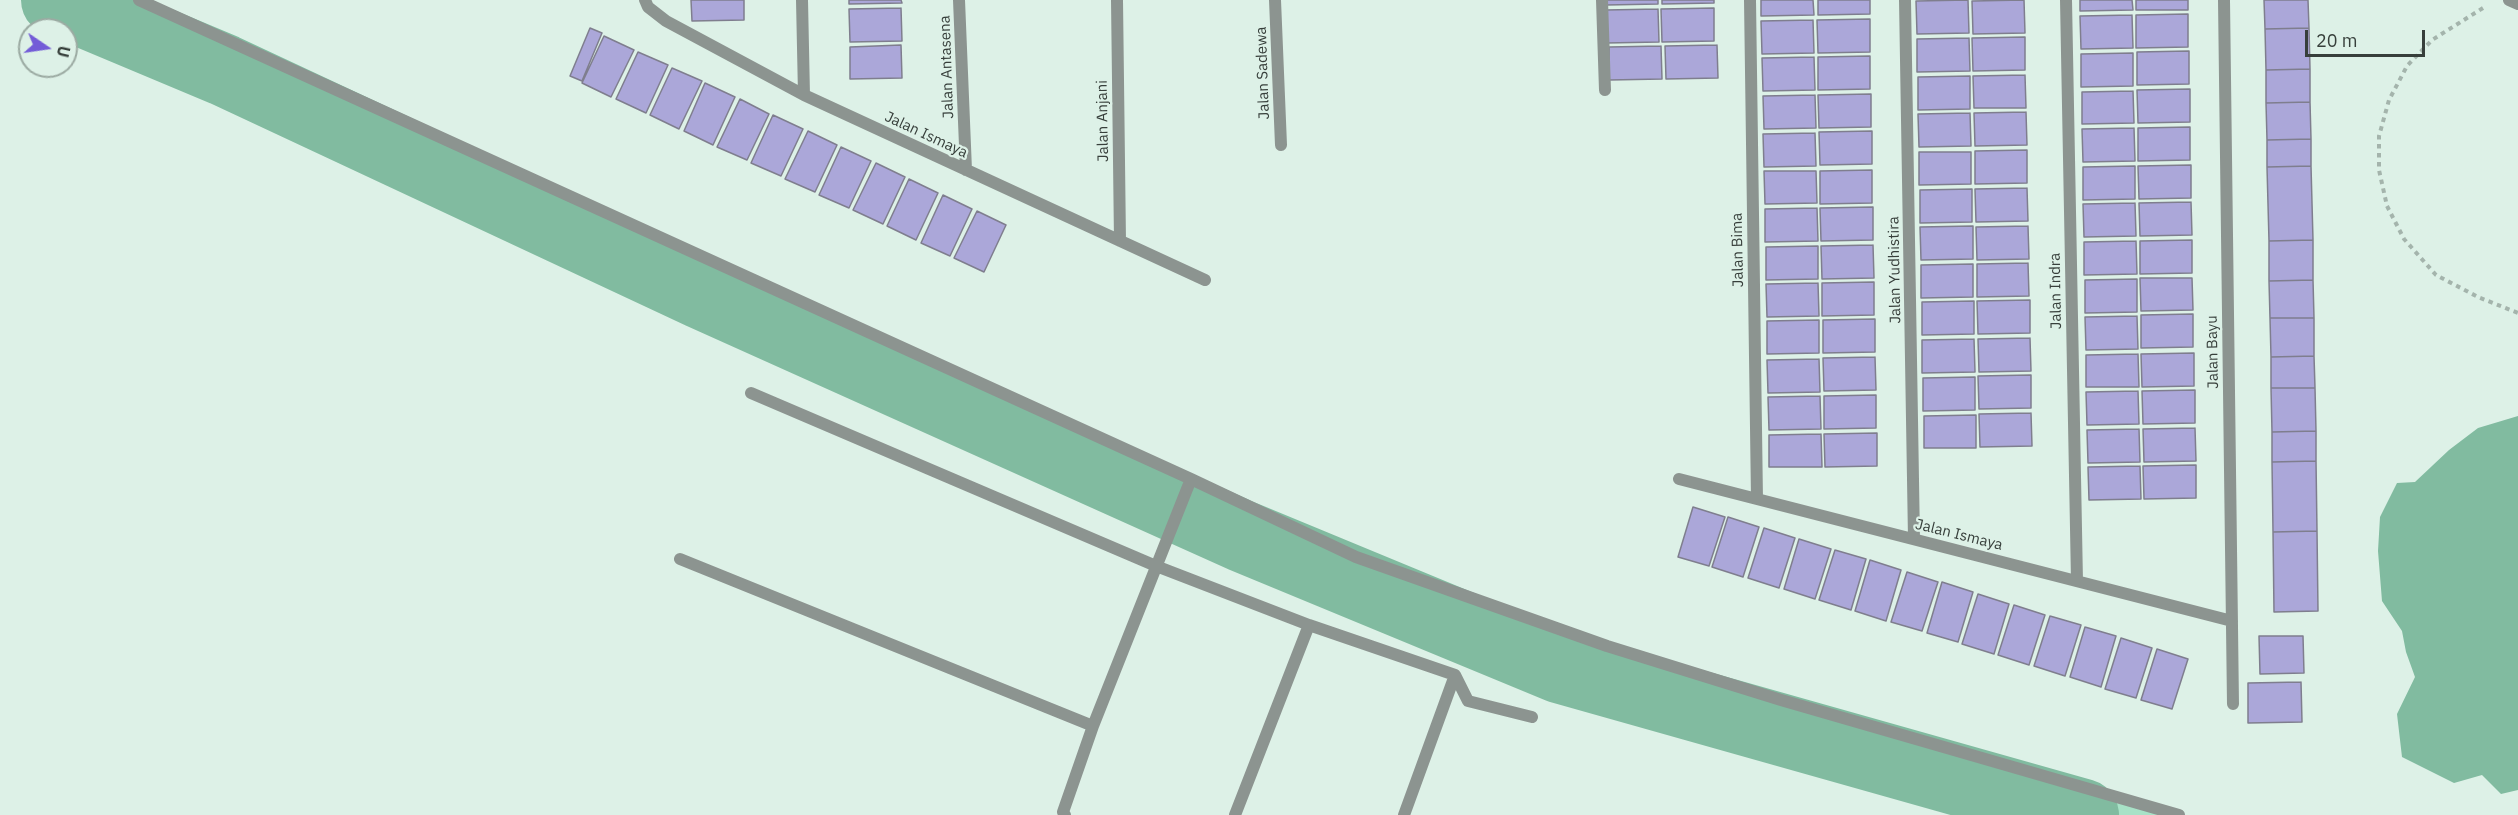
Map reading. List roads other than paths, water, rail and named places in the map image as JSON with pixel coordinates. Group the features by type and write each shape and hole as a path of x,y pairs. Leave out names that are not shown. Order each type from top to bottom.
{"street":[{"path":"139,0 1191,479 1356,557 1607,646 1781,700 2179,815"},
{"name":"Jalan Ismaya","path":"645,0 648,8 666,21 804,95 1205,280"},
{"path":"802,0 804,95"},
{"name":"Jalan Antasena","path":"959,0 966,170"},
{"name":"Jalan Anjani","path":"1117,0 1120,241"},
{"name":"Jalan Sadewa","path":"1275,0 1281,145"},
{"path":"1602,0 1605,90"},
{"name":"Jalan Bima","path":"1750,0 1757,499"},
{"name":"Jalan Yudhistira","path":"1905,0 1914,539"},
{"name":"Jalan Indra","path":"2066,0 2077,581"},
{"name":"Jalan Bayu","path":"2224,0 2233,704"},
{"path":"2508,0 2518,4"},
{"path":"751,393 1156,566 1309,625 1455,675 1468,701 1532,717"},
{"path":"1065,815 1062,812 1094,726 1191,479"},
{"name":"Jalan Ismaya","path":"1679,479 2232,621"},
{"path":"680,559 1094,726"},
{"path":"1235,815 1309,625"},
{"path":"1404,815 1455,675"}],"waterway":[{"path":"57,0 224,70 701,293 1242,536 1559,667 2083,815"}]}
